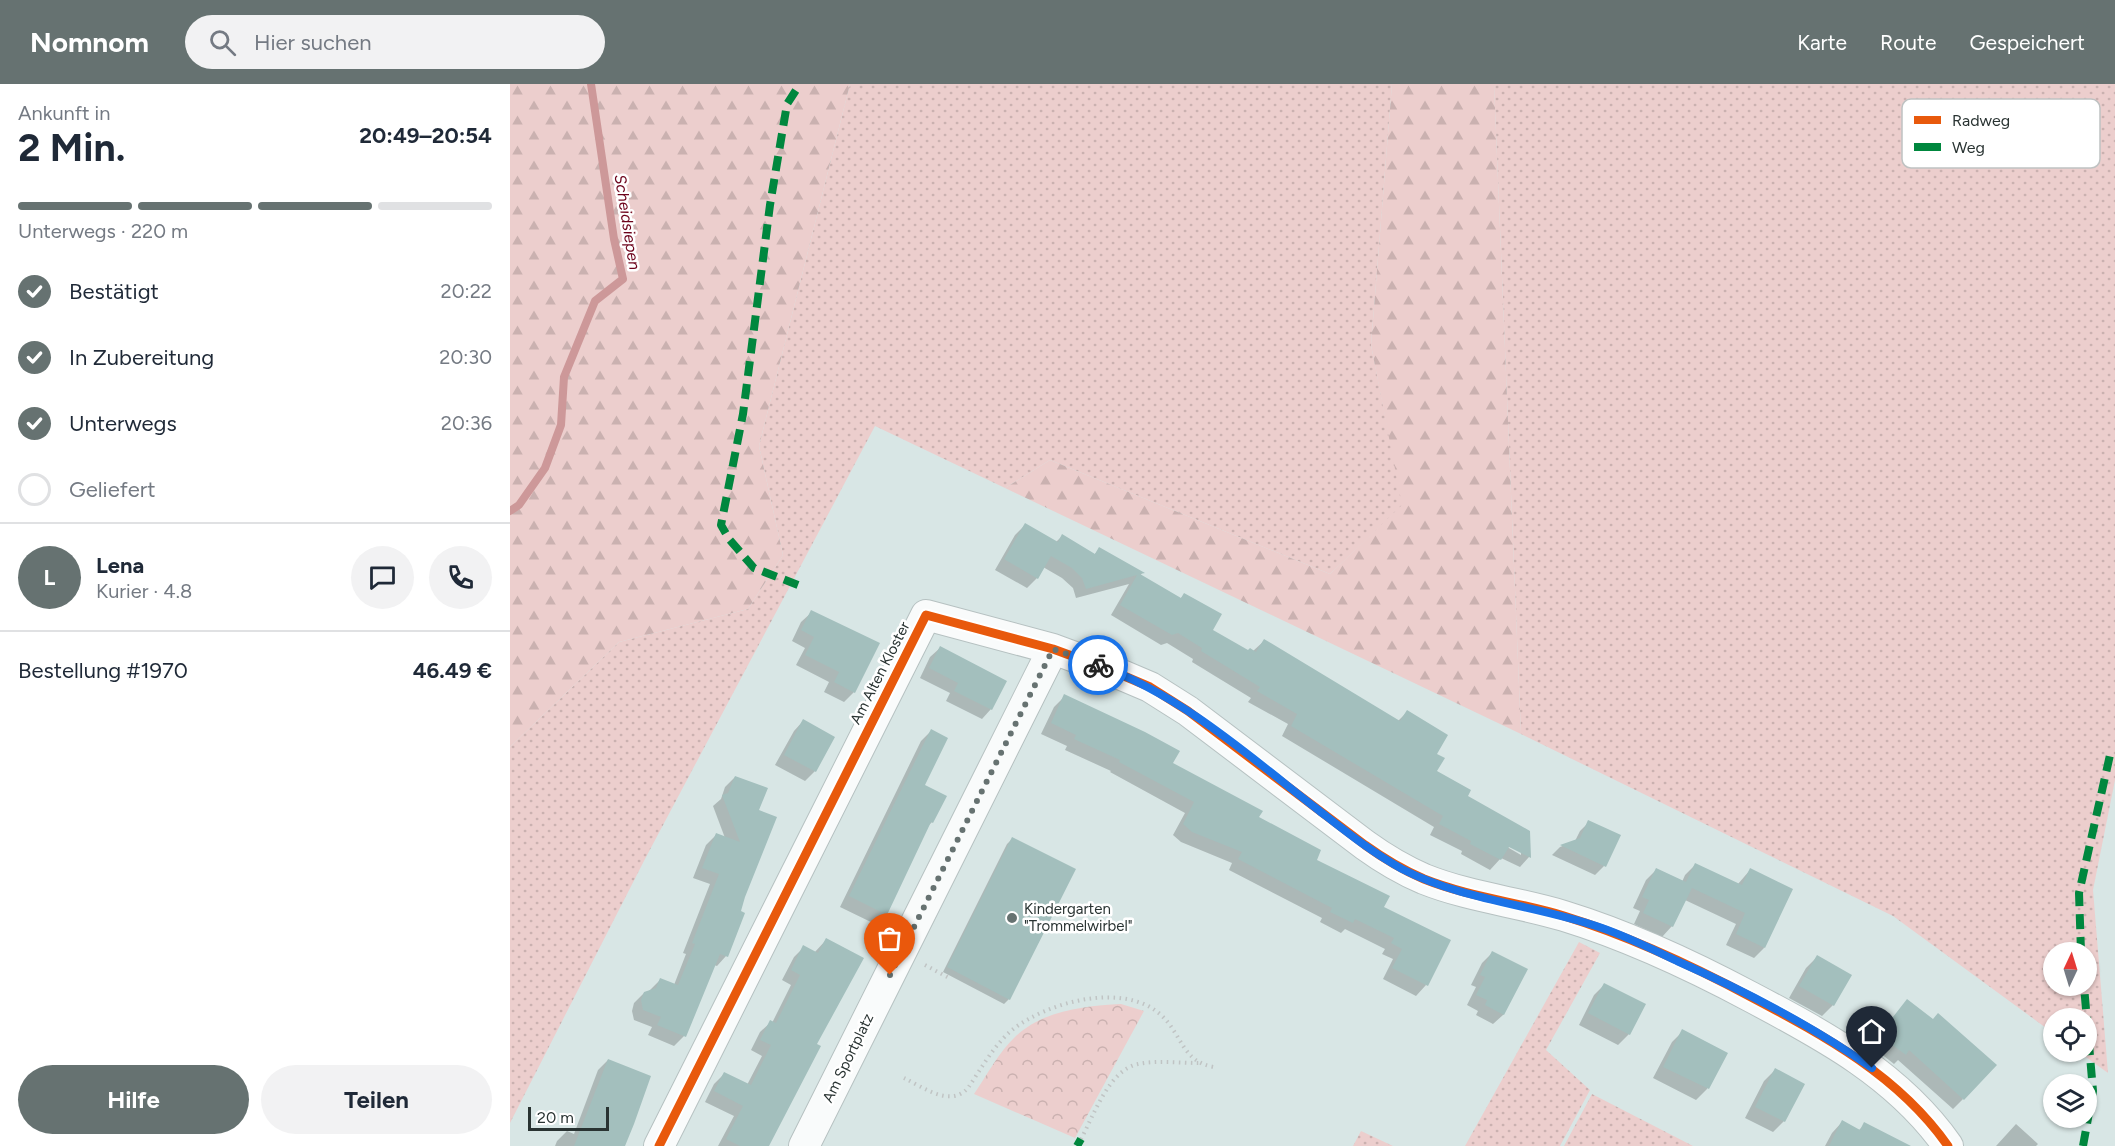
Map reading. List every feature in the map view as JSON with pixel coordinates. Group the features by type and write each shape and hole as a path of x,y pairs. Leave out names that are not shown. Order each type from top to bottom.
{"street":[{"name":"Am Alten Kloster","path":"659,1146 926,615 1053,649 1150,687 1231,743 1365,845 1403,869 1424,879 1562,915 1602,928 1718,979 1813,1030 1885,1078 1912,1103 1948,1146"},
{"name":"Am Sportplatz","path":"804,1146 1053,649"}],"path":[{"path":"928,967 951,980"},
{"path":"904,1078 944,1097 963,1094 999,1044 1012,1030 1035,1016 1074,1002 1098,997 1134,1000 1155,1010 1166,1020 1190,1055 1199,1063"},
{"path":"1081,1139 1111,1083 1122,1071 1134,1065 1146,1063 1199,1063 1214,1067"}],"green space":[{"path":"510,84 850,84 759,446 783,555 748,609 619,642 510,747"},
{"path":"850,84 1392,84 1371,345 1403,505 1330,574 1050,460 1005,488 875,426 645,859 510,1123 510,747 619,642 748,609 783,555 759,446"},
{"path":"1392,84 1494,84 1521,734 1005,488 1050,460 1330,574 1402,505 1371,345"},
{"path":"1494,84 2115,84 2115,780 2093,890 2108,1073 2093,1062 2097,1062 2097,1008 2043,1008 2043,1026 1893,916 1521,734"},
{"path":"1579,942 1600,953 1546,1050 1590,1090 1560,1146 1465,1146"},
{"path":"1121,1004 1144,1011 1075,1138 974,1094 1004,1050 1026,1028 1051,1015 1065,1011"},
{"path":"1592,1094 1693,1146 1564,1146"},
{"path":"1361,1131 1393,1146 1353,1146"}],"building":[{"path":"1025,523 1058,542 1062,534 1095,554 1099,547 1145,573 1140,574 1181,598 1184,593 1222,614 1213,630 1248,650 1250,648 1256,652 1264,639 1400,721 1407,710 1448,735 1437,754 1445,758 1437,771 1471,790 1468,796 1530,831 1531,858 1509,847 1501,860 1470,844 1471,841 1439,824 1443,816 1291,726 1297,714 1257,691 1260,687 1201,651 1202,648 1178,633 1172,635 1120,605 1137,575 1086,589 1082,578 1072,568 1051,556 1038,579 1004,559"},
{"path":"811,610 880,643 855,693 834,682 839,672 805,655 814,637 801,630"},
{"path":"940,646 1007,681 992,710 954,691 958,683 929,668"},
{"path":"1064,694 1180,751 1173,763 1263,811 1259,817 1321,850 1317,860 1390,896 1384,907 1451,940 1428,986 1392,968 1402,949 1391,943 1394,938 1355,919 1353,923 1330,912 1332,908 1238,859 1242,852 1192,832 1183,824 1194,802 1119,762 1120,760 1074,739 1076,735 1051,723"},
{"path":"803,719 835,737 816,772 784,755"},
{"path":"931,729 948,738 925,785 947,796 933,823 931,822 887,915 849,896"},
{"path":"735,776 768,788 759,810 777,817 745,897 741,911 745,913 728,957 720,954 686,1037 657,1025 661,1017 643,1010 641,1000 644,992 656,988 660,978 678,985 719,874 702,868 716,833 740,842 722,795 728,793"},
{"path":"1588,820 1621,835 1606,867 1560,845 1580,838"},
{"name":"Kindergarten \"Trommelwirbel\"","path":"1012,837 1076,869 1010,1000 947,967"},
{"path":"1695,863 1742,885 1750,868 1793,889 1765,948 1736,934 1745,913 1692,888 1673,927 1643,913 1649,900 1642,897 1656,868 1686,882"},
{"path":"826,938 864,958 817,1044 821,1046 769,1146 740,1146 726,1139 743,1106 714,1091 724,1072 751,1085 771,1045 760,1040 770,1020 776,1023 800,975 791,970 803,945 818,953"},
{"path":"1492,951 1528,969 1504,1015 1485,1005 1487,1000 1476,995 1485,977 1480,975"},
{"path":"1817,955 1852,975 1834,1006 1799,986"},
{"path":"1604,983 1646,1004 1630,1035 1588,1013"},
{"path":"1907,999 1933,1019 1938,1013 1997,1065 1964,1100 1909,1050 1906,1055 1879,1035"},
{"path":"1682,1029 1728,1053 1709,1089 1663,1067"},
{"path":"608,1059 651,1076 634,1124 625,1146 574,1146"},
{"path":"1775,1068 1805,1084 1785,1122 1755,1107"},
{"path":"1842,1120 1860,1130 1864,1122 1911,1146 1829,1146"}],"waterway":[{"name":"Scheidsiepen","path":"510,511 519,505 545,468 561,425 564,377 595,301 623,279 614,239 591,84"}],"marked path":[{"path":"798,585 754,568 729,539 721,525 743,414 770,205 787,104 800,84"},
{"path":"2081,942 2079,893 2110,755 2115,755"},
{"path":"2083,1146 2093,1091 2085,996"},
{"path":"1077,1146 1081,1139"}],"cycle path":[{"path":"659,1146 926,615 1053,649 1150,687 1188,711 1365,845 1393,864 1416,875 1458,890 1547,911 1588,924 1659,952 1728,985 1833,1043 1884,1078 1929,1121 1948,1146"}],"way so far":[{"path":"890,975 1053,649 1098,665"}],"place":[{"name":"Kindergarten \"Trommelwirbel\"","path":"1012,918"}],"route":[{"path":"1098,665 1150,687 1188,711 1381,857 1403,869 1437,883 1562,915 1634,941 1718,979 1784,1014 1872,1068"}]}
